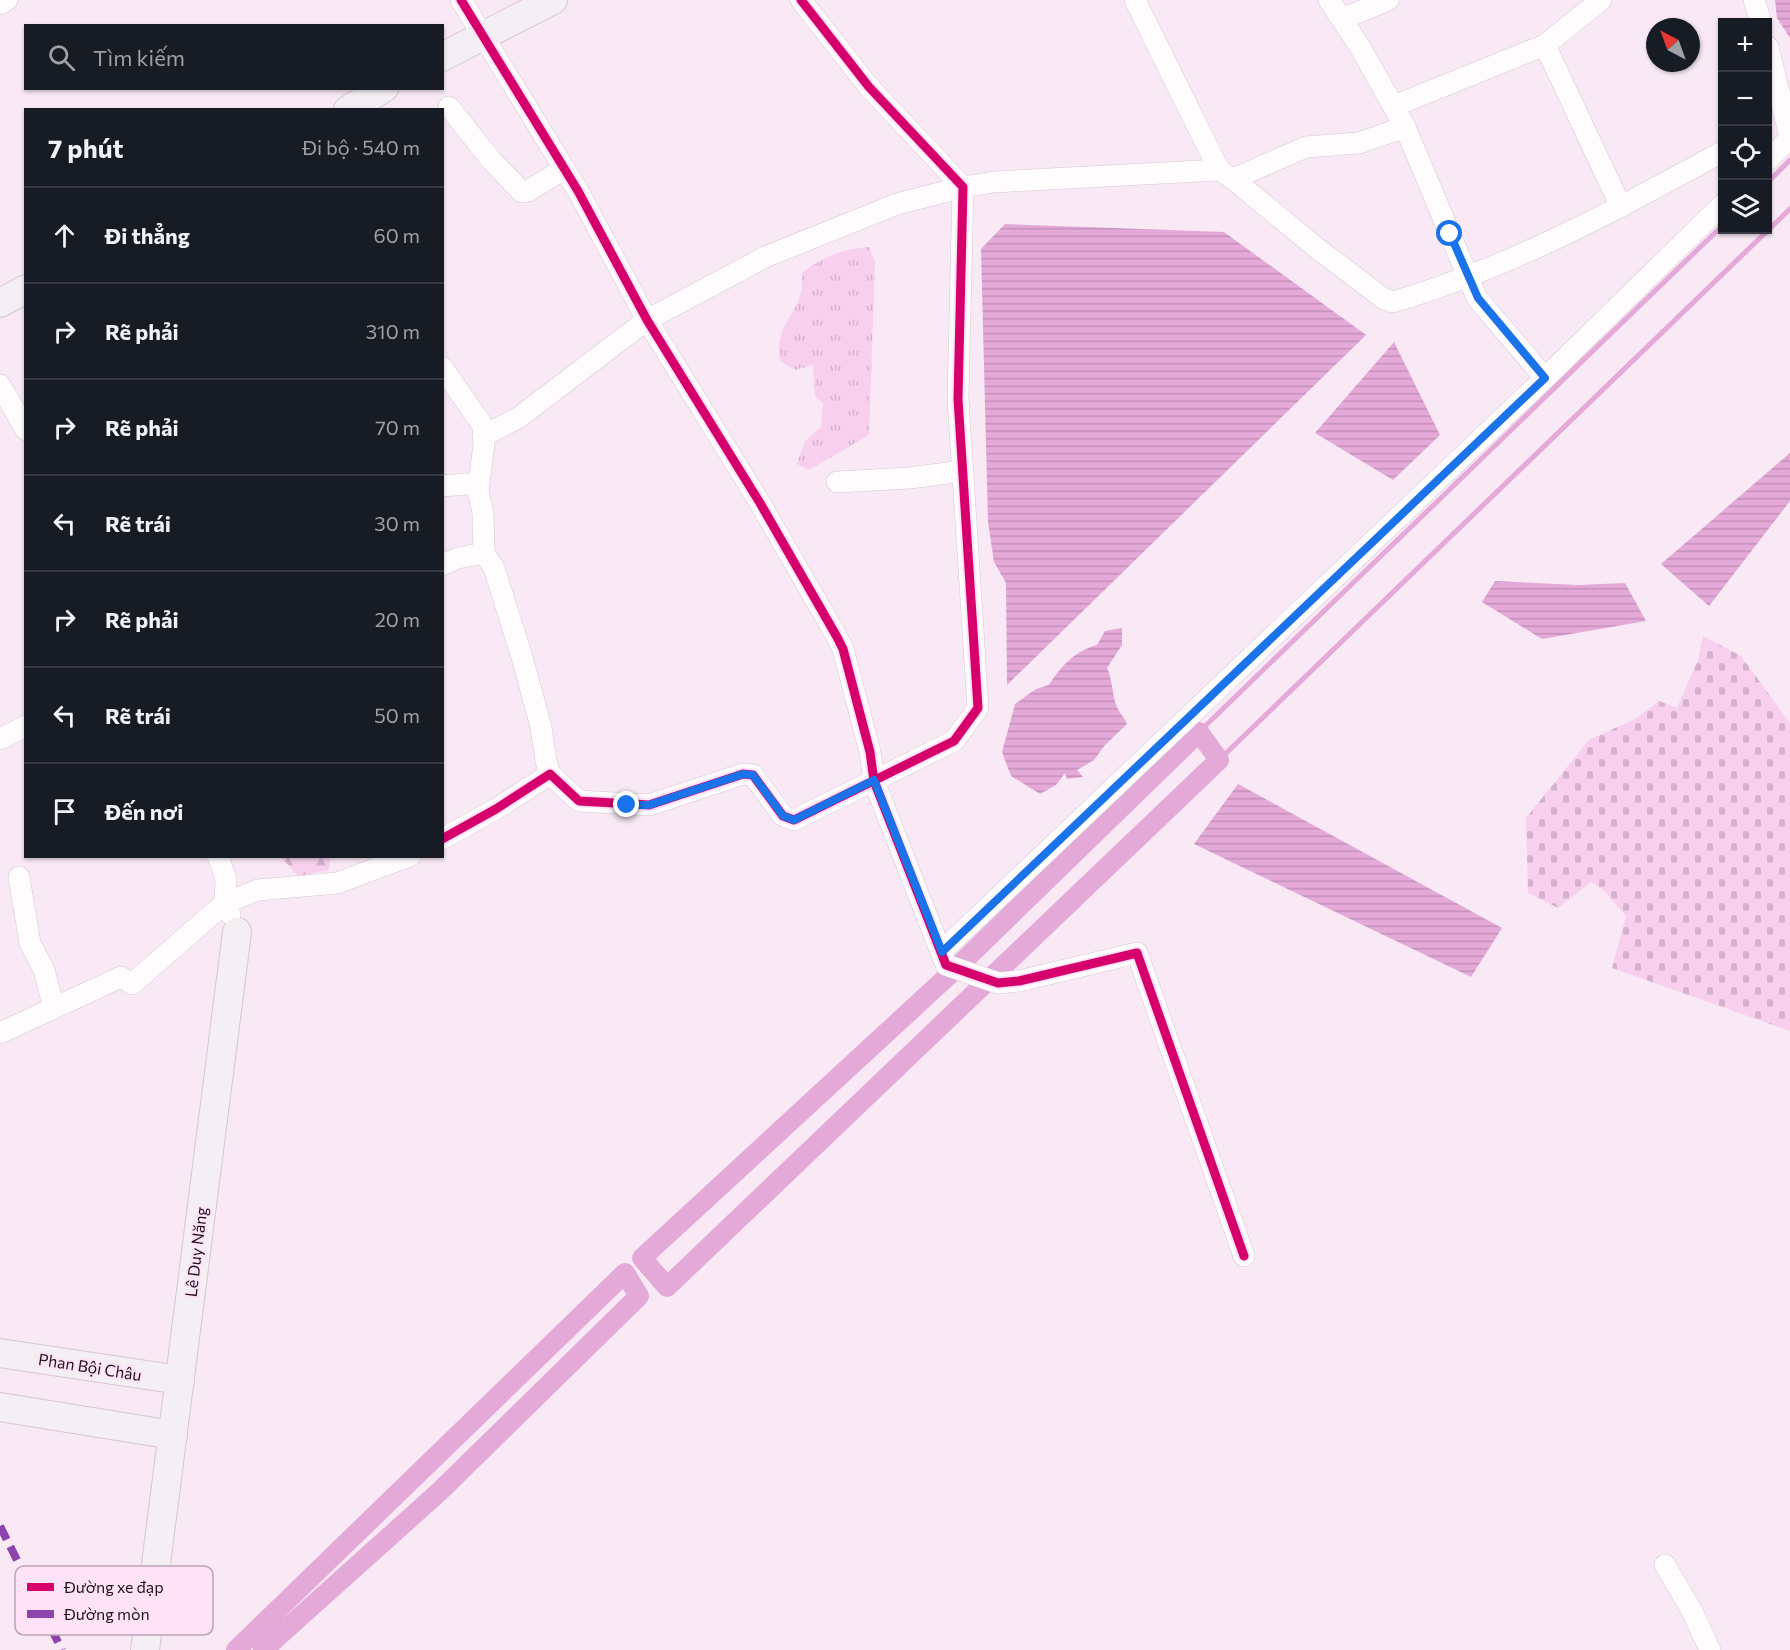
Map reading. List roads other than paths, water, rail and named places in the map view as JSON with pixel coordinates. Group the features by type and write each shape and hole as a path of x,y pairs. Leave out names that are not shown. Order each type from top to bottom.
{"street":[{"path":"0,4 7,0"},
{"path":"461,0 564,169 647,320 760,503 837,637 843,649 870,752 874,780 944,958 993,983 1019,981 1137,953 1244,1256"},
{"path":"444,56 553,0"},
{"path":"444,370 483,426 478,491 483,513 484,553 494,568 522,657 541,727 550,774 579,801 649,805 743,774 753,775 783,816 794,820 954,741 978,708 958,399 963,187 869,87 801,0"},
{"path":"1135,0 1226,175 1318,249 1384,299 1393,303 1468,276 1570,233 1718,154"},
{"path":"1329,0 1405,127 1478,298 1545,378"},
{"path":"1342,19 1388,0"},
{"path":"1394,106 1545,45 1601,0"},
{"path":"1754,0 1760,18"},
{"path":"1545,45 1621,207"},
{"path":"1772,72 1783,132 1772,151"},
{"path":"351,108 381,90"},
{"path":"448,107 492,161 522,192 528,191 564,169"},
{"path":"483,436 518,418 647,320 765,256 897,204 963,187 1006,182 1226,175 1306,147 1359,142 1405,127"},
{"path":"944,958 1718,208"},
{"path":"0,303 24,290"},
{"path":"0,385 24,427"},
{"path":"837,482 909,478 963,471"},
{"path":"444,486 479,483"},
{"path":"444,564 458,558 484,553"},
{"path":"0,739 24,727"},
{"path":"444,838 496,809 550,774"},
{"name":"Lê Duy Năng","path":"157,1566 237,932 225,903 226,879 219,858"},
{"path":"0,1033 121,977 132,984 225,903 258,890 337,883 405,858"},
{"path":"20,877 30,943 44,970 54,1008"},
{"name":"Phan Bội Châu","path":"0,1353 180,1380"},
{"path":"0,1407 173,1435"},
{"path":"1665,1565 1692,1611 1710,1650"},
{"name":"Lê Duy Năng","path":"146,1650 148,1635"}],"waterway":[{"path":"1770,180 1790,160"},
{"path":"1219,760 1790,209"},
{"path":"1199,732 1718,230"},
{"path":"1199,732 1219,760 667,1287 642,1258 948,976 1199,732"},
{"path":"236,1650 625,1273 639,1296 439,1492 263,1650"}]}
